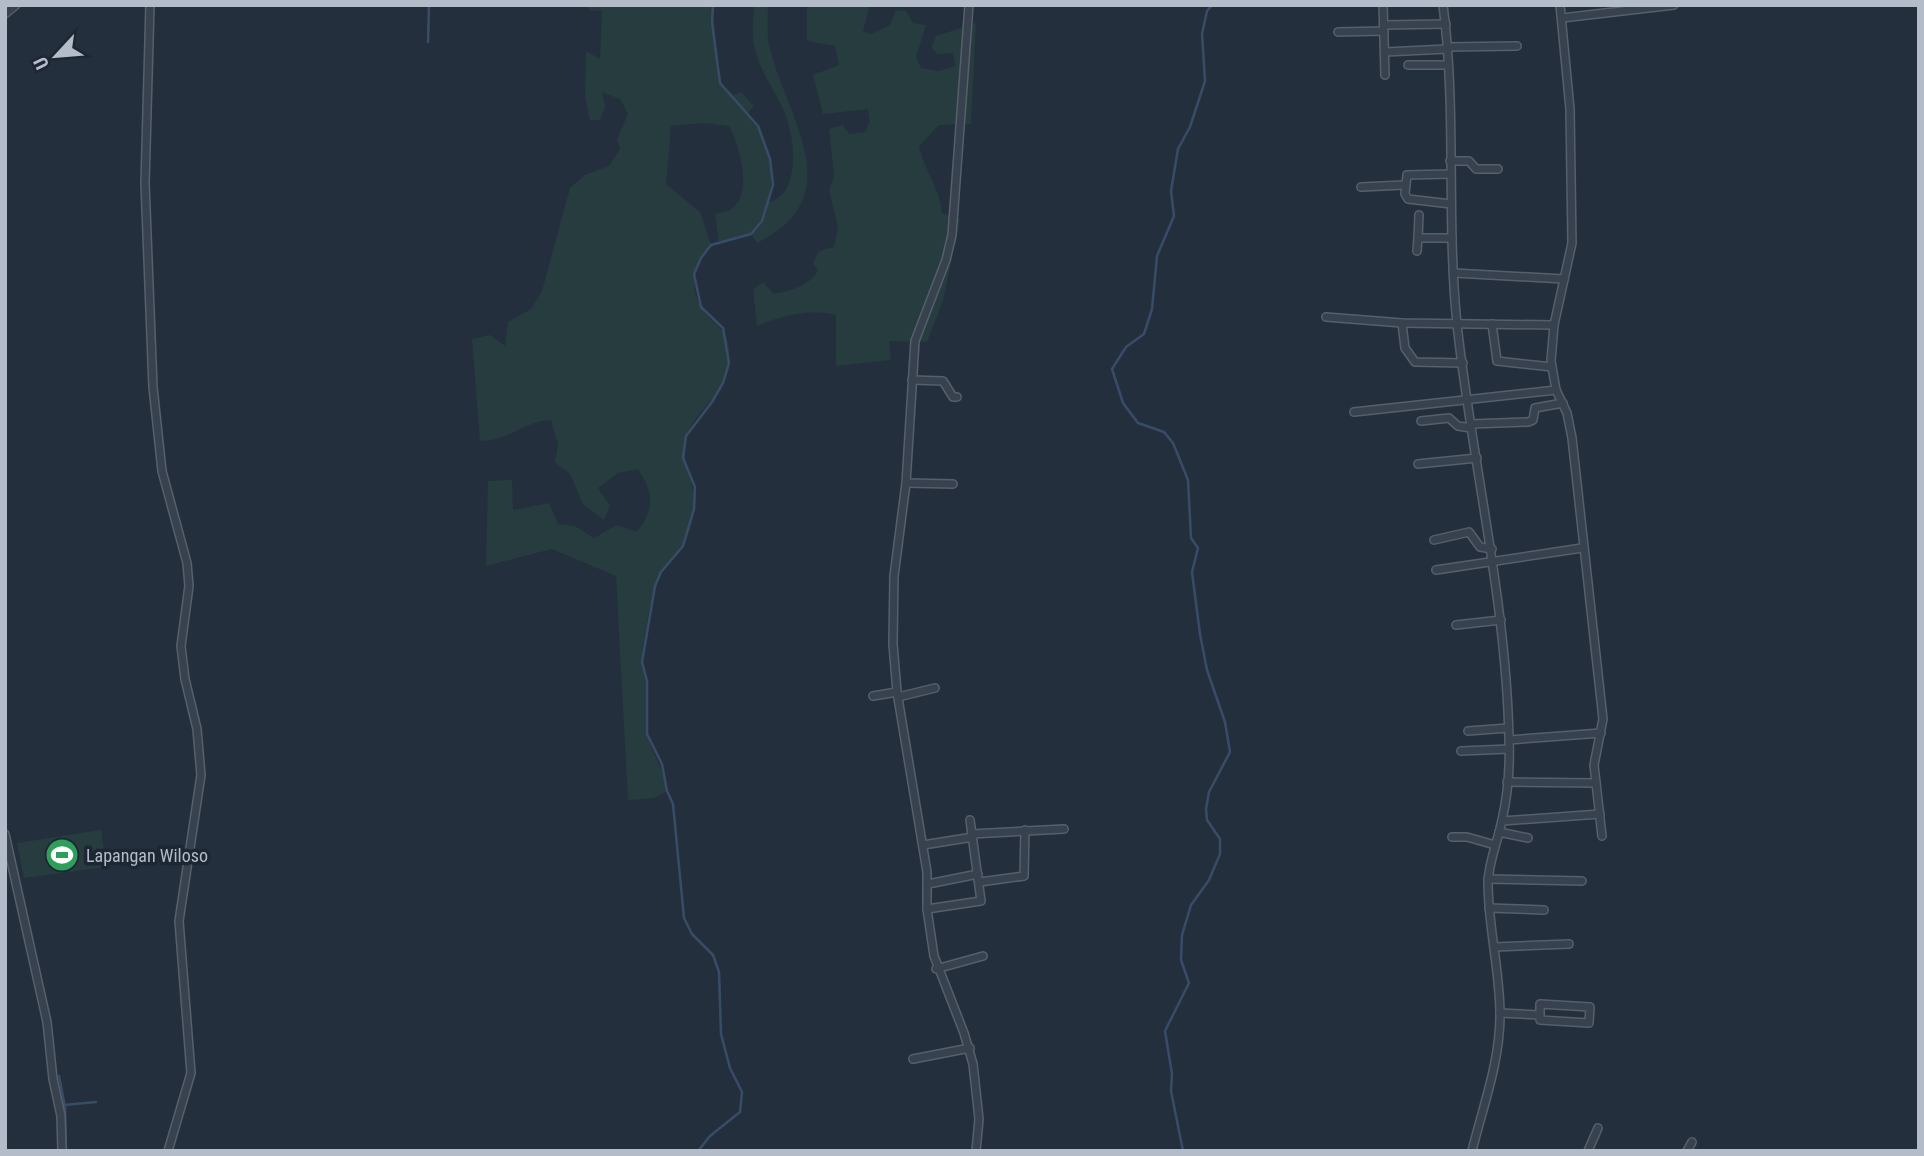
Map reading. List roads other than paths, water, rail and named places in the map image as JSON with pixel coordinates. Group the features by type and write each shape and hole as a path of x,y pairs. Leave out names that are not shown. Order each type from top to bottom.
{"street":[{"path":"5,14 16,5"},
{"path":"150,5 145,183 153,387 162,471 187,563 189,586 181,646 184,679 197,729 201,775 179,921 191,1073 168,1151"},
{"path":"969,5 951,235 946,260 918,329 893,611 897,694 923,845 928,884 927,909 936,969 970,1048 977,1089 976,1151"},
{"path":"1383,5 1385,75"},
{"path":"1443,5 1448,65 1457,324 1467,402 1495,561 1509,740 1502,821 1488,879 1500,1013 1498,1049 1472,1151"},
{"path":"1560,5 1570,109 1573,216 1572,243 1554,325 1552,367 1556,390 1563,403 1572,438 1602,719 1594,765 1602,836"},
{"path":"1562,18 1674,5"},
{"path":"1338,32 1446,24"},
{"path":"1384,52 1517,46"},
{"path":"1408,65 1448,65"},
{"path":"1450,161 1469,162 1476,169 1498,169"},
{"path":"1450,174 1406,175 1404,185 1408,199 1451,204"},
{"path":"1361,187 1404,185"},
{"path":"1417,251 1419,215"},
{"path":"1418,238 1452,238"},
{"path":"1454,273 1564,279"},
{"path":"1326,317 1402,323 1554,325"},
{"path":"1402,323 1405,348 1415,362 1463,363"},
{"path":"1492,324 1497,361 1552,367"},
{"path":"912,380 943,381 953,397 957,397"},
{"path":"1354,412 1467,402 1556,390"},
{"path":"1421,421 1450,418 1458,426 1528,422 1533,420 1535,408 1563,403"},
{"path":"1418,464 1476,458"},
{"path":"906,483 953,484"},
{"path":"1434,540 1469,532 1480,547 1492,549"},
{"path":"1436,569 1582,548"},
{"path":"1457,625 1501,620"},
{"path":"873,696 935,688"},
{"path":"1468,731 1508,728"},
{"path":"1509,740 1601,733"},
{"path":"1461,751 1509,749"},
{"path":"1507,782 1596,783"},
{"path":"1502,821 1600,814"},
{"path":"927,909 978,903 979,878 970,820"},
{"path":"923,845 972,835 1064,829"},
{"path":"928,884 979,878 1023,877 1025,830"},
{"path":"1499,832 1528,838"},
{"path":"5,834 47,1022 53,1079 61,1116 62,1151"},
{"path":"1452,837 1466,837 1495,845"},
{"path":"1488,879 1582,881"},
{"path":"1489,908 1544,911"},
{"path":"1494,947 1569,944"},
{"path":"936,969 983,956"},
{"path":"1540,1004 1590,1007 1589,1023 1540,1020 1540,1014 1540,1004"},
{"path":"1500,1013 1540,1014"},
{"path":"913,1059 970,1048"},
{"path":"1588,1151 1598,1128"},
{"path":"1687,1151 1692,1142"}],"waterway":[{"path":"428,42 429,5"},
{"path":"698,1151 710,1136 740,1112 742,1092 730,1068 721,1034 719,972 713,955 692,934 684,918 673,804 667,791 662,764 647,734 647,681 642,662 655,586 661,572 683,546 694,509 695,487 683,458 686,436 712,402 723,383 729,363 723,328 701,307 694,274 711,245 751,234 762,221 773,185 770,159 758,126 720,83 712,22 713,5"},
{"path":"1183,1151 1171,1091 1172,1074 1165,1031 1189,983 1181,960 1182,935 1191,905 1209,880 1220,854 1220,839 1207,820 1206,809 1209,792 1230,752 1225,722 1207,670 1200,634 1192,572 1198,548 1191,538 1188,480 1173,443 1164,432 1138,423 1123,403 1112,369 1126,347 1144,334 1152,309 1157,256 1174,216 1171,191 1178,149 1190,127 1205,81 1202,34 1207,11 1212,5"},
{"path":"59,1076 65,1107 66,1151"},
{"path":"64,1105 96,1102"}],"place":[{"name":"Lapangan Wiloso","path":"62,855"}]}
